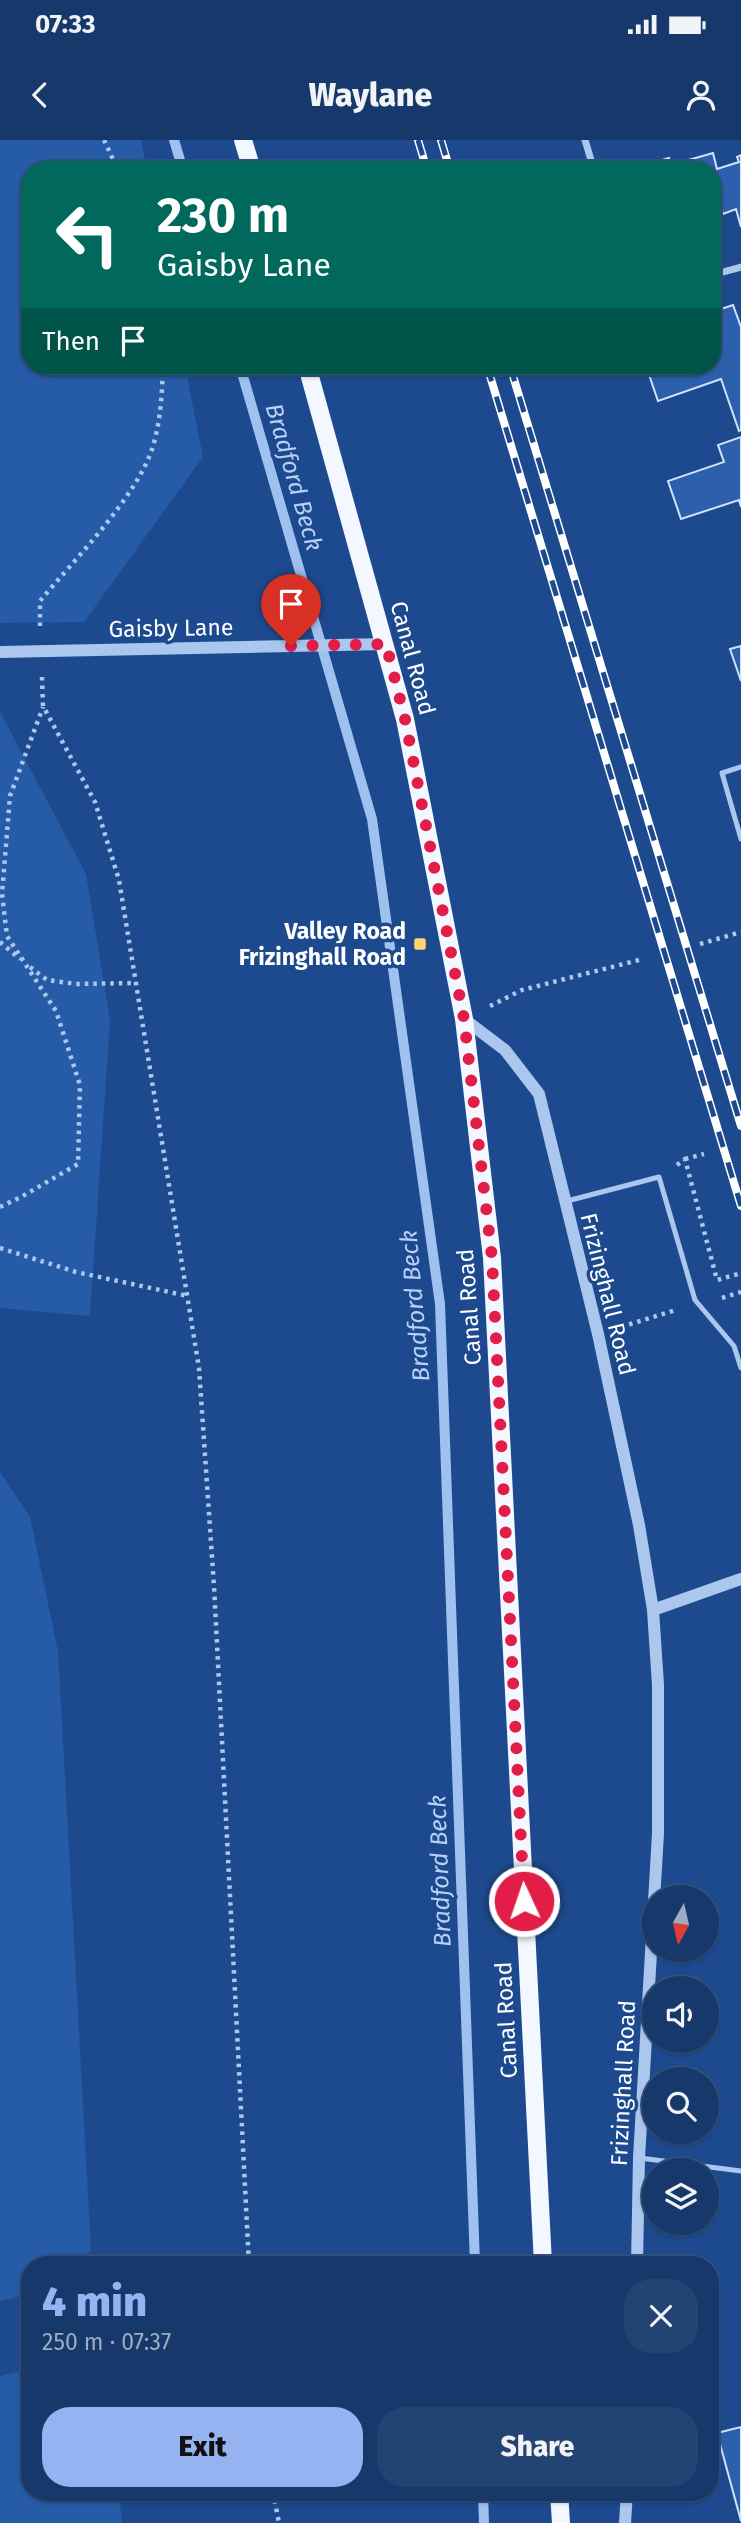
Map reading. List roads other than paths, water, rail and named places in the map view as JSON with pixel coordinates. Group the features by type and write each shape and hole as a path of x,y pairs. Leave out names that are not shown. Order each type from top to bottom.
{"main road":[{"path":"243,140 249,161"},
{"name":"Canal Road","path":"310,375 405,719 464,1019 492,1258 543,2256"},
{"path":"560,2501 561,2523"}],"street":[{"path":"585,140 591,161"},
{"path":"721,273 741,267"},
{"name":"Gaisby Lane","path":"0,652 386,644"},
{"name":"Frizinghall Road","path":"464,1019 505,1050 539,1094 598,1335 639,1525 653,1610 659,1685 658,1833 639,2158 637,2256"},
{"path":"653,1610 741,1579"},
{"path":"625,2523 626,2501"}],"lane":[{"path":"741,767 722,773 741,839"},
{"path":"564,1201 659,1177 695,1300 734,1346 741,1368"},
{"path":"639,2158 741,2171"}],"waterway":[{"name":"Bradford Beck","path":"174,140 180,161"},
{"name":"Bradford Beck","path":"243,375 372,819 440,1304 475,2256"},
{"name":"Bradford Beck","path":"483,2501 484,2523"}],"railway":[{"path":"418,140 424,161"},
{"path":"441,140 447,161"},
{"path":"490,375 741,1206"},
{"path":"513,375 741,1126"}],"place":[{"name":"Valley Road Frizinghall Road","path":"420,944"}]}
